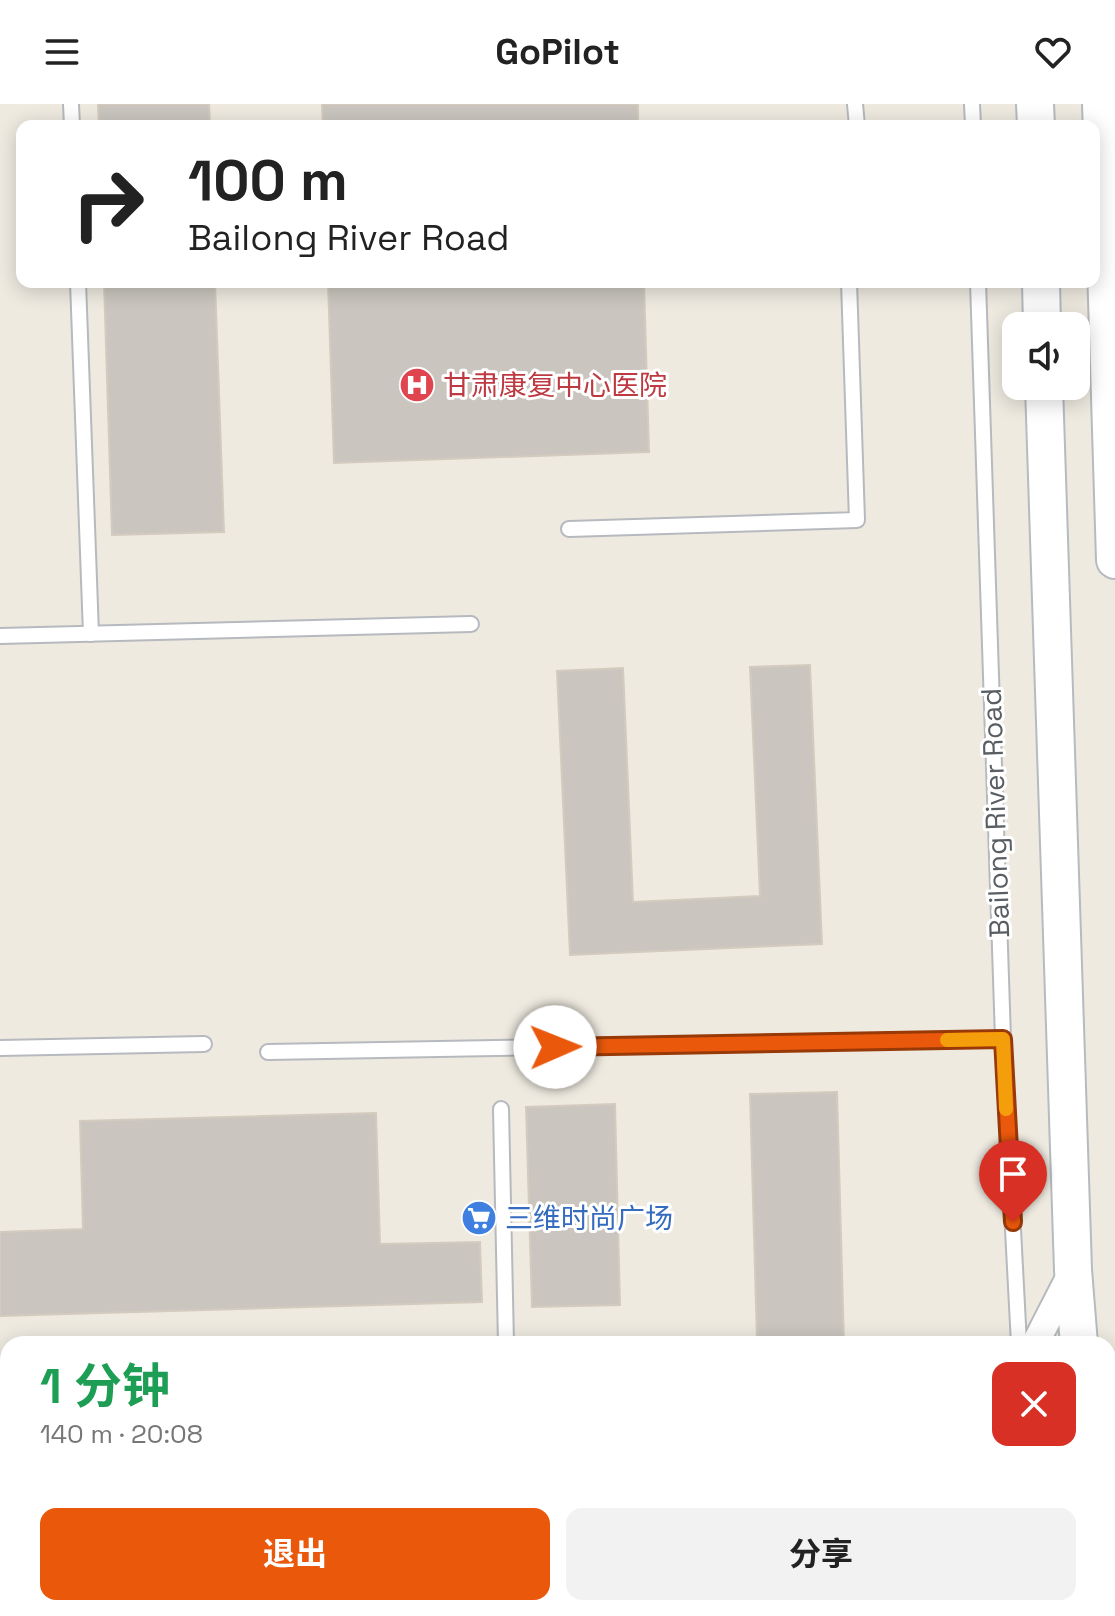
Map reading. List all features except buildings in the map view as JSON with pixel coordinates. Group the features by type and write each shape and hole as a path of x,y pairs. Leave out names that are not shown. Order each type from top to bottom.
{"main road":[{"path":"1100,142 1101,104"},
{"path":"1100,203 1115,560"},
{"path":"1041,288 1042,312"},
{"path":"1044,400 1073,1270 1078,1336"}],"street":[{"path":"1039,1336 1073,1270"}],"lane":[{"path":"78,288 91,634"},
{"path":"569,529 857,520 849,288"},
{"name":"Bailong River Road","path":"978,288 1003,1039 1019,1336"},
{"path":"0,636 471,624"},
{"path":"268,1052 1003,1039"},
{"path":"0,1048 204,1044"},
{"path":"501,1109 506,1336"}],"slow traffic":[{"path":"947,1040 1003,1039 1006,1109"}],"place":[{"name":"甘肃康复中心医院","path":"417,385"},
{"name":"三维时尚广场","path":"479,1218"}],"route":[{"path":"555,1047 1003,1039 1013,1222"}]}
